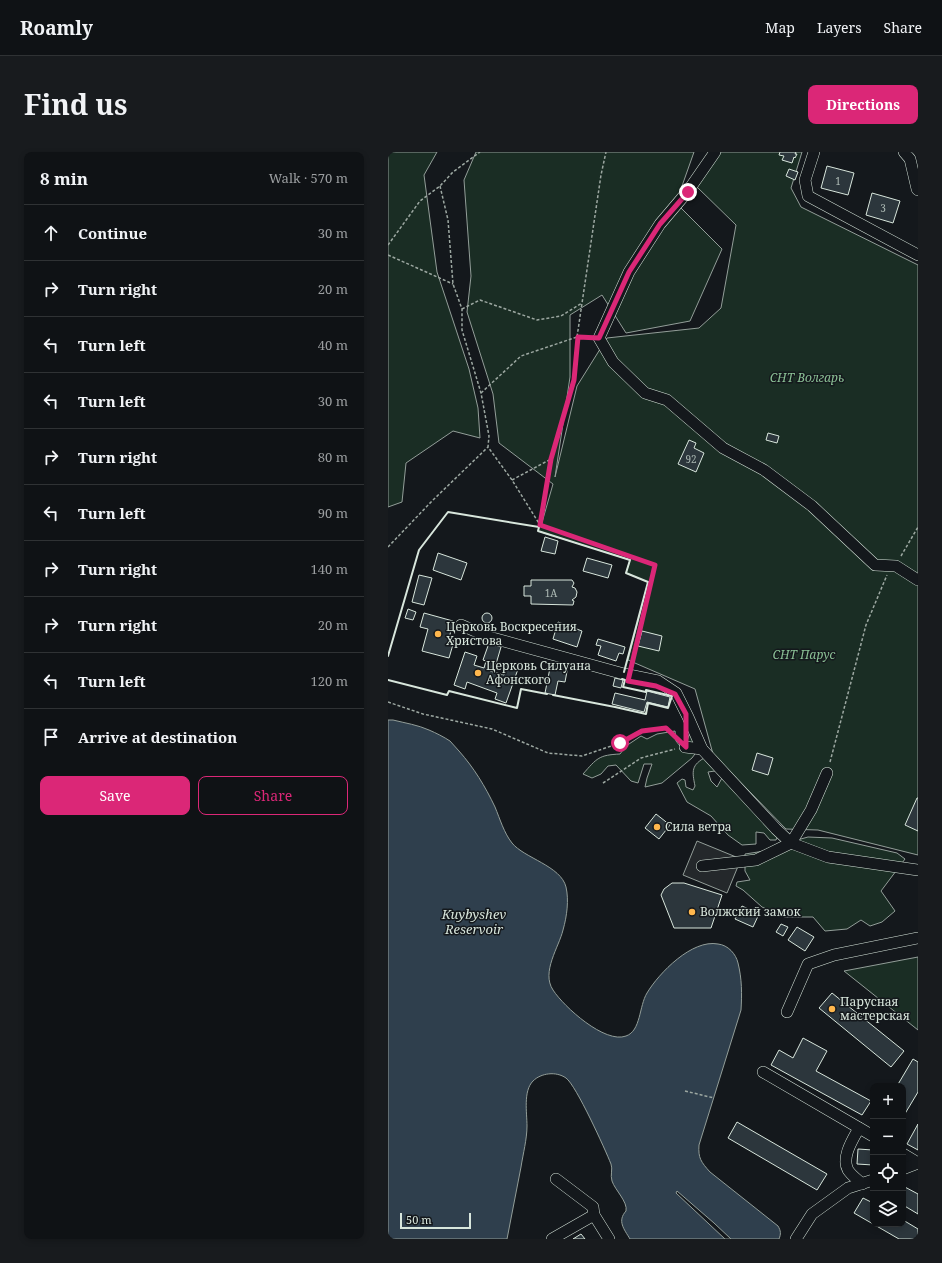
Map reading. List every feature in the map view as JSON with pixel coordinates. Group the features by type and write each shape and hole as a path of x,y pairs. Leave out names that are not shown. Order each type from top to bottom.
{"street":[{"path":"715,152 688,192 660,224 629,272 599,338 614,362 645,393 667,400 723,448 764,470 806,502 875,566 896,566 918,580"},
{"path":"814,152 805,180 808,196 918,255"},
{"path":"904,152 910,159 918,190"},
{"path":"461,625 489,637 629,675 658,681 676,693 702,749 776,829 792,843 828,857 918,870"},
{"path":"686,747 702,749"},
{"path":"702,866 756,860 792,843 811,810 827,773"},
{"path":"787,1012 808,964 834,955 918,938"},
{"path":"763,1072 870,1134"},
{"path":"859,1128 849,1148 846,1158 848,1169 862,1184"},
{"path":"905,1155 918,1163"},
{"path":"906,1168 918,1163"},
{"path":"556,1179 593,1207 594,1215 609,1239"},
{"path":"796,1239 812,1214 848,1188 870,1181"},
{"path":"552,1239 594,1215"}],"path":[{"path":"388,245 420,201 440,186 453,172 480,152"},
{"path":"540,525 551,459 574,380 582,303 600,175 606,152"},
{"path":"388,547 432,501 488,447 489,436 481,393 462,330 462,309 453,284 448,220 440,186"},
{"path":"388,255 453,284"},
{"path":"462,309 480,300 537,320 561,316 582,303"},
{"path":"481,393 521,356 578,337 599,338"},
{"path":"488,447 512,480 540,525 655,565 629,675"},
{"path":"512,480 551,459"},
{"path":"827,773 866,625 883,582 887,575 896,566 918,527"},
{"path":"388,702 423,714 492,729 548,753 582,756 620,743 642,731 666,728 686,747"},
{"path":"603,783 641,758 686,747"},
{"path":"685,1091 714,1098"}],"green space":[{"path":"388,152 437,152 424,175 437,272 469,369 478,408 480,438 453,431 406,463 402,502 388,507"},
{"path":"476,152 694,152 676,203 722,249 690,321 626,333 602,295 570,315 570,377 555,477 577,386 607,338 699,328 721,308 736,225 697,187 721,152 802,152 791,188 801,207 918,265 918,855 818,830 786,829 713,754 695,689 628,660 648,582 626,573 630,560 538,531 539,527 541,526 553,484 499,443 493,394 467,312 471,276 464,180"},
{"path":"675,731 676,741 684,751 690,732 703,743 692,758 662,783 645,787 652,764 644,764 638,783 631,781 616,765 608,766 601,774 592,778 583,774 599,758 607,755 620,754 626,746 641,736 647,739 657,734"},
{"path":"706,757 716,762 715,771 708,772 711,781 717,787 722,778 781,829 776,840 770,840 764,833 756,832 756,844 742,845 728,835 711,816 687,802 677,783 682,779 685,780 686,787 693,790 695,786 693,772 695,766"},
{"path":"808,837 832,838 897,853 905,859 881,891 895,911 882,922 870,926 861,920 847,929 825,931 813,917 785,917 762,907 743,890 736,886 737,882 750,880 745,871 745,854 771,850 783,844"},
{"path":"918,957 918,1030 844,971"}],"shaded area":[{"path":"697,841 741,859 727,893 683,875"}],"water":[{"name":"Kuybyshev Reservoir","path":"388,720 429,730 450,741 470,764 483,785 495,807 504,830 512,843 557,873 563,880 567,892 566,914 561,937 550,968 550,983 558,997 575,1014 586,1022 607,1035 617,1037 626,1036 631,1033 637,1024 644,998 652,985 677,959 687,952 708,944 725,946 733,953 737,960 740,975 742,992 741,1010 699,1145 699,1153 702,1162 710,1172 778,1226 780,1229 779,1239 630,1239 622,1225 622,1218 626,1211 626,1207 612,1181 611,1164 597,1132 571,1083 566,1078 558,1074 549,1074 536,1078 528,1090 526,1102 526,1141 507,1239 388,1239"}],"pier":[{"path":"677,1191 731,1239 725,1239 676,1193"}],"building":[{"path":"780,152 796,152 795,154 797,154 792,163 782,160 784,156 779,155"},
{"path":"827,166 854,173 848,195 821,188"},
{"path":"789,169 798,172 795,180 786,176"},
{"path":"872,193 900,201 893,223 866,215"},
{"path":"768,433 779,436 777,443 766,440"},
{"path":"689,440 696,443 694,448 704,453 696,472 678,464"},
{"path":"545,537 558,541 555,554 541,551"},
{"path":"438,553 467,563 461,580 433,570"},
{"path":"587,558 612,565 608,578 583,571"},
{"path":"419,575 432,578 424,605 412,602"},
{"path":"531,580 572,580 574,583 572,587 575,588 577,592 576,597 572,600 574,601 573,605 531,604 531,596 524,596 524,586 531,586"},
{"path":"408,609 416,612 413,620 405,618"},
{"name":"Церковь Воскресения Христова","path":"424,613 453,621 449,639 454,641 449,658 422,651 428,629 420,627"},
{"path":"485,613 489,613 491,614 491,622 485,623 482,620 482,616"},
{"path":"558,622 582,631 577,647 553,639"},
{"path":"642,631 662,636 659,651 638,646"},
{"path":"598,639 625,647 623,654 619,653 616,661 598,655 601,646 596,645"},
{"name":"Церковь Силуана Афонского","path":"489,643 501,647 496,664 493,663 490,671 504,675 507,665 518,669 506,703 495,699 497,693 467,682 465,689 454,685 465,652 477,656 474,665 484,668 486,661 483,660"},
{"path":"551,663 568,666 565,682 558,681 555,695 545,693"},
{"path":"615,678 623,680 621,688 613,686"},
{"path":"647,691 670,697 668,707 647,702 644,712 612,704 615,693 645,700"},
{"path":"757,753 773,758 768,775 752,770"},
{"path":"918,798 918,831 905,825"},
{"name":"Сила ветра","path":"656,814 670,825 659,839 645,828"},
{"name":"Волжский замок","path":"672,883 684,883 722,895 711,928 674,928 661,895 664,889"},
{"path":"742,906 759,914 753,927 735,919"},
{"path":"781,924 788,927 783,936 776,932"},
{"path":"797,927 814,937 805,951 788,940"},
{"path":"832,993 904,1051 891,1067 819,1008"},
{"path":"803,1038 827,1051 816,1071 870,1100 862,1115 771,1065 779,1050 793,1058"},
{"path":"913,1059 918,1062 918,1092 906,1112 906,1083 899,1083"},
{"path":"737,1122 827,1174 817,1190 728,1138"},
{"path":"918,1124 918,1150 907,1144"},
{"path":"858,1149 870,1150 870,1165 857,1164"},
{"path":"906,1188 918,1194 918,1214 906,1207"},
{"path":"863,1198 870,1202 870,1222 854,1213"},
{"path":"906,1222 918,1229 918,1239 899,1239 878,1227 906,1227"},
{"path":"581,1234 585,1239 573,1239"}],"wall":[{"path":"388,656 419,550 448,512 539,527 538,531 630,560 626,573 648,582 624,672"},
{"path":"553,695 646,714 648,703 668,708 672,696 646,690 646,692 623,687 625,680 622,679"},
{"path":"388,680 447,695 449,691 517,708 521,689 547,694"}],"place":[{"name":"Церковь Воскресения Христова","path":"438,634"},
{"name":"Церковь Силуана Афонского","path":"478,673"},
{"name":"Сила ветра","path":"657,827"},
{"name":"Волжский замок","path":"692,912"},
{"name":"Парусная мастерская","path":"832,1009"}],"route":[{"path":"620,743 642,731 666,728 686,747 686,714 675,694 656,686 628,681 655,565 540,525 551,459 574,380 578,337 599,338 629,272 660,224 688,192"}],"park label":[{"name":"СНТ Волгарь","path":"807,378"},
{"name":"СНТ Парус","path":"804,655"}]}
